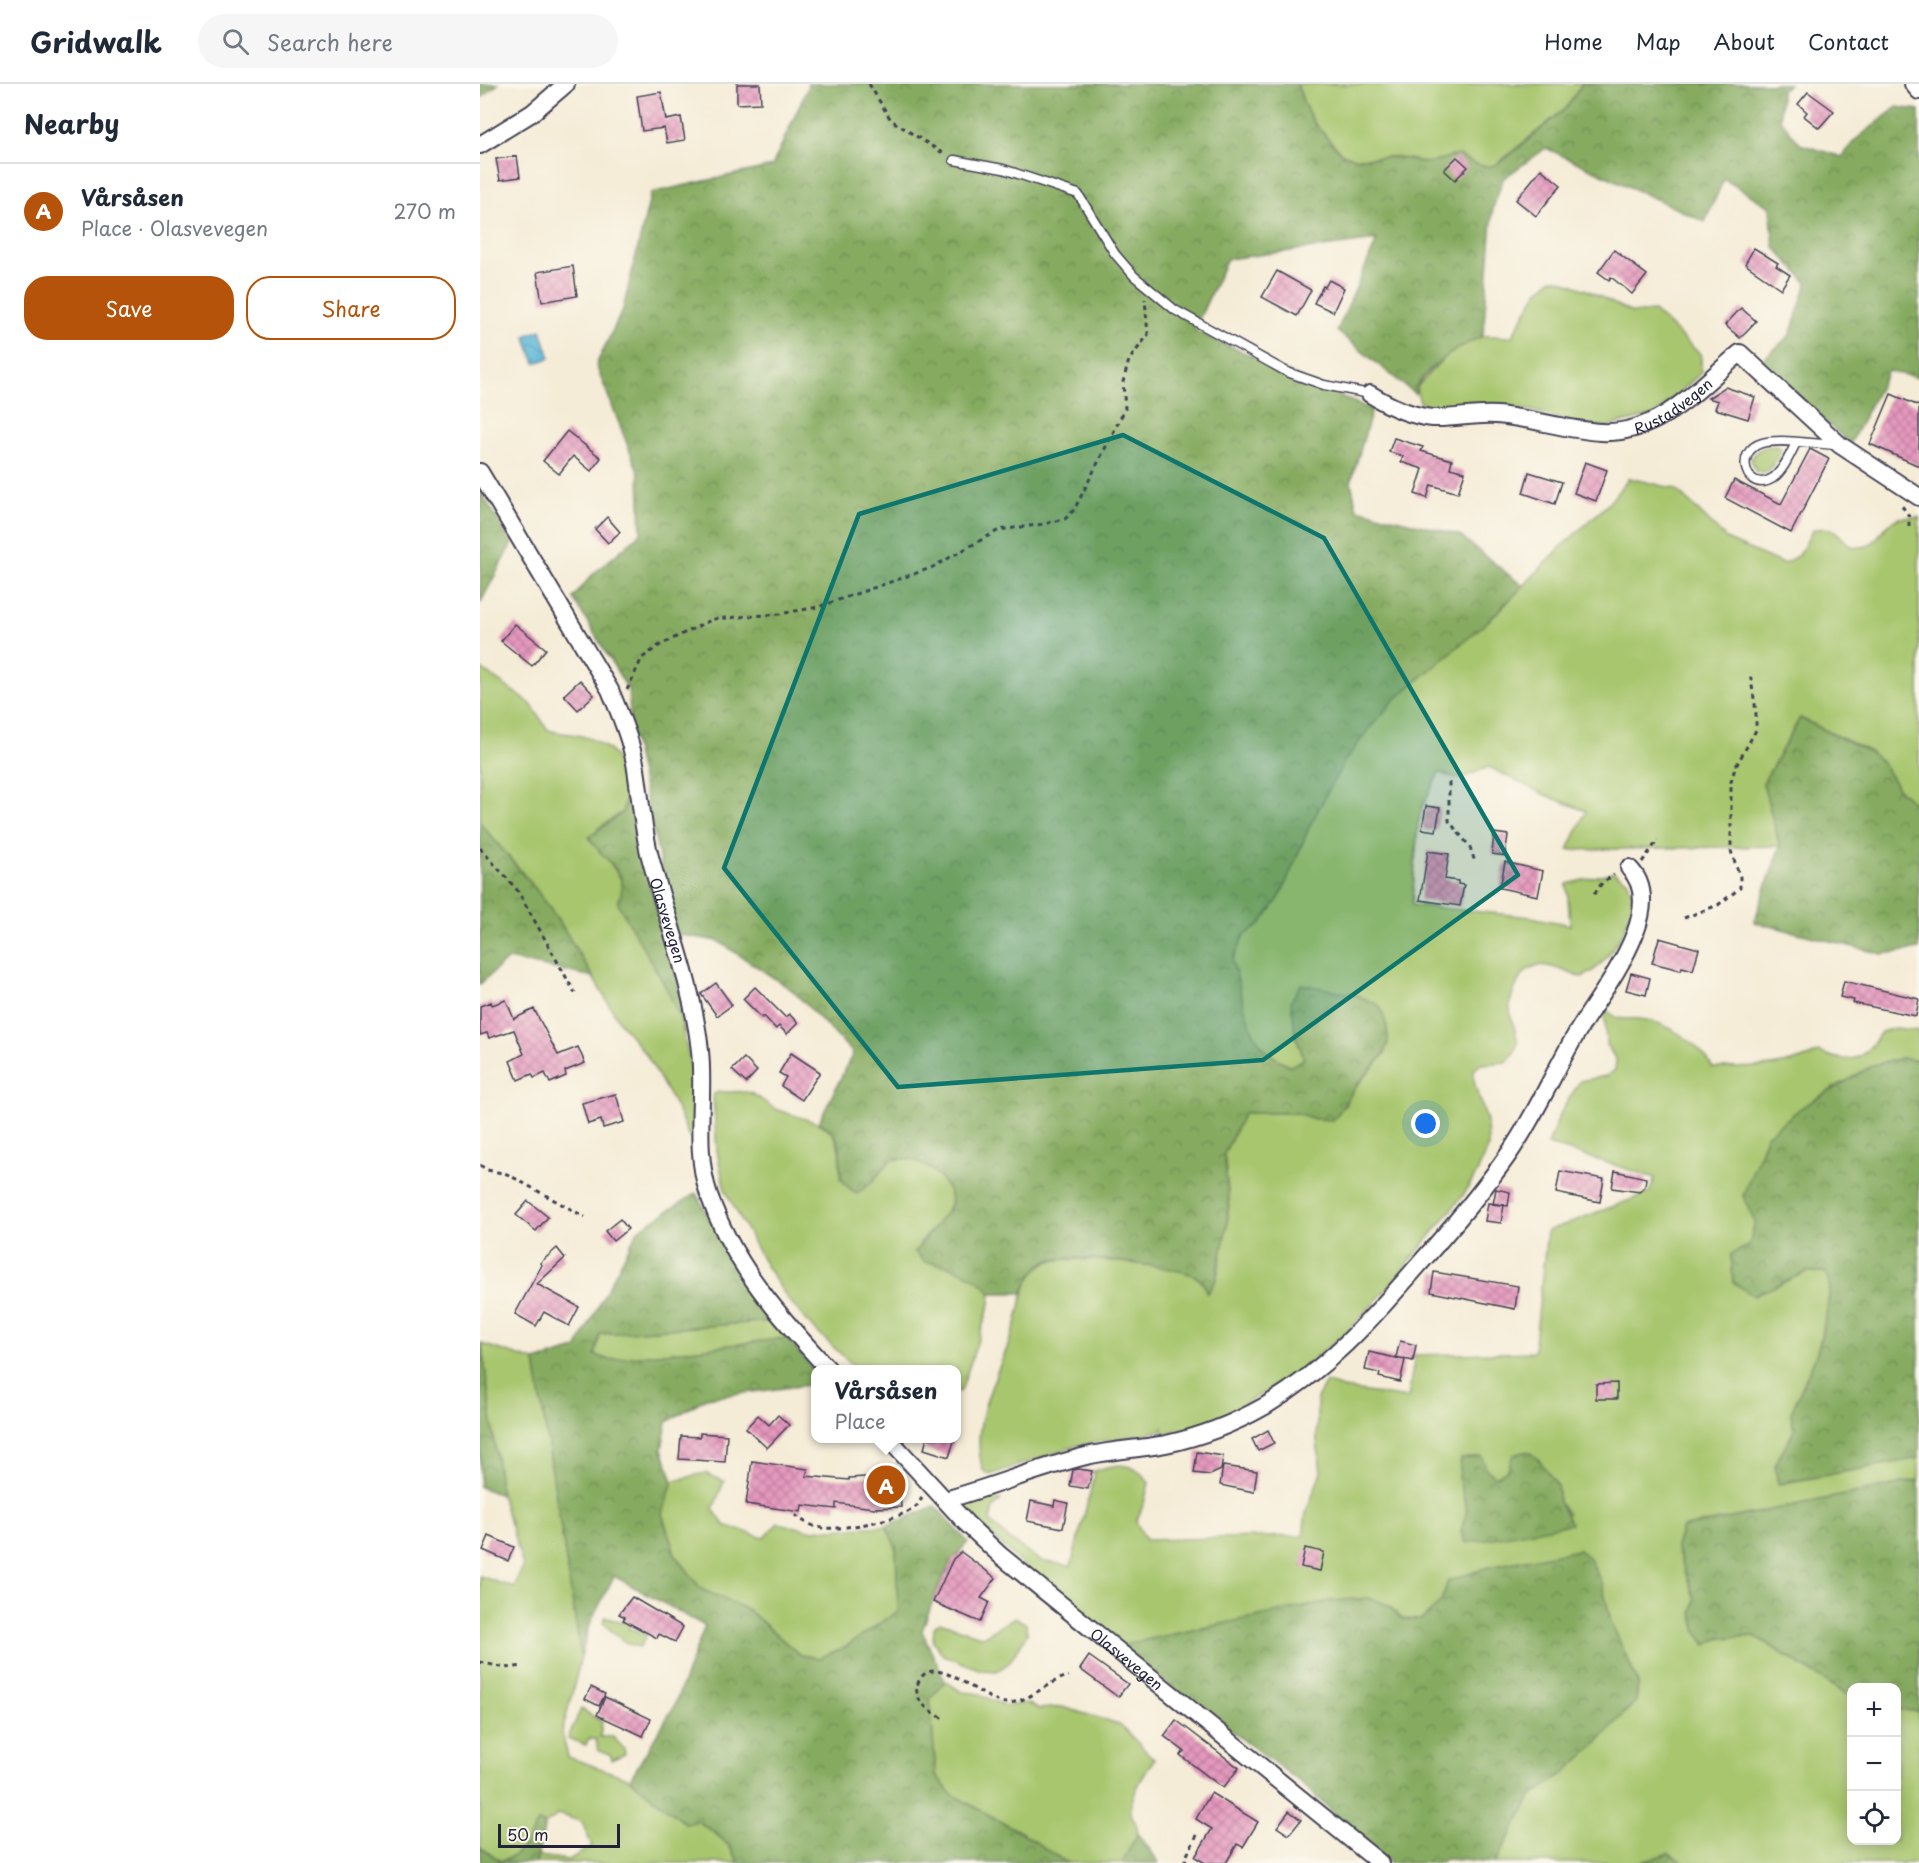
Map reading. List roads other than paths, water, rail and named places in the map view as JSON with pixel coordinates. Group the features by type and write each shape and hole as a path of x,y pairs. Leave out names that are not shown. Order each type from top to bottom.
{"street":[{"path":"480,145 532,113 566,84"},
{"path":"1913,84 1919,91"},
{"name":"Rustadvegen","path":"1370,394 1402,411 1434,418 1496,414 1602,432 1624,430 1665,416 1687,401 1740,353 1840,445 1919,497"},
{"name":"Olasvevegen","path":"482,477 568,618 618,708 634,761 649,851 694,1017 700,1052 700,1139 709,1195 744,1265 766,1301 824,1365"},
{"path":"945,1500 1063,1462 1100,1453 1165,1444 1207,1432 1264,1406 1341,1351 1379,1313 1464,1212 1509,1154 1528,1124 1568,1048 1635,939 1641,917 1642,891 1638,877 1629,868"},
{"name":"Olasvevegen","path":"893,1443 983,1539 1077,1620 1380,1863"}],"lane":[{"path":"954,160 1003,169 1078,194 1115,254 1152,291 1175,310 1287,372 1324,385 1370,394"},
{"path":"1796,443 1782,468 1773,478 1760,482 1750,478 1744,470 1745,458 1753,447 1763,442 1796,443 1840,445"}],"water":[{"path":"541,330 550,358 535,363 525,336"}],"place":[{"name":"Vårsåsen","path":"886,1485"}]}
